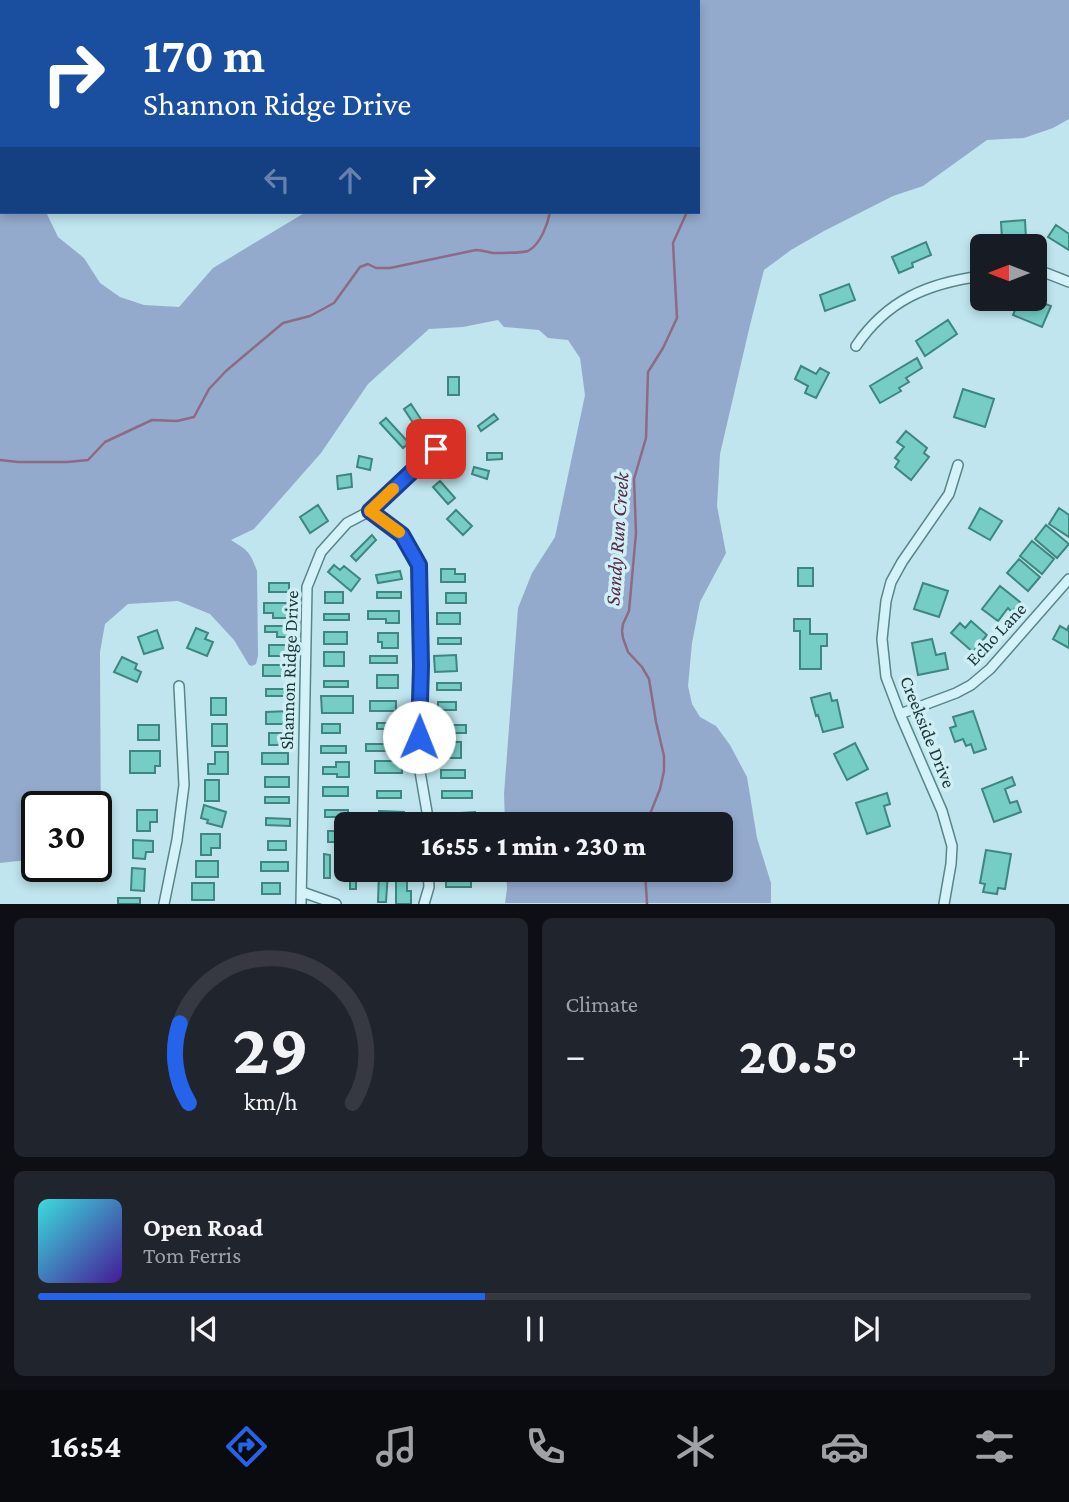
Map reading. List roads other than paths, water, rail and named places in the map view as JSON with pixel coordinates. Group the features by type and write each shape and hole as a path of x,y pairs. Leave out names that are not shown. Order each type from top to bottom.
{"street":[{"path":"1047,273 1069,282"},
{"path":"856,346 867,330 888,309 915,293 953,280 970,278"},
{"name":"Shannon Ridge Drive","path":"301,904 307,587 321,552 347,523 370,511 436,449"},
{"name":"Creekside Drive","path":"944,904 951,864 951,846 942,811 886,677 882,639 891,582 949,494 958,466"},
{"path":"370,511 402,535 419,565 421,666 418,760 427,812"},
{"name":"Echo Lane","path":"900,715 971,685 990,669 1068,582"},
{"path":"164,904 177,840 184,785 179,686"},
{"path":"424,904 429,882"},
{"path":"302,892 336,904"}],"waterway":[{"path":"0,460 88,460 105,442 152,420 177,421 194,417 209,389 226,371 283,323 310,316 334,303 360,267 368,264 376,268 390,268 476,250 493,253 528,251 540,239 549,214"},
{"name":"Sandy Run Creek","path":"651,812 660,789 664,756 649,679 628,652 622,631 629,611 636,533 634,479 646,438 648,372 677,318 673,243 686,214"},
{"name":"Sandy Run Creek","path":"646,882 647,904"}]}
